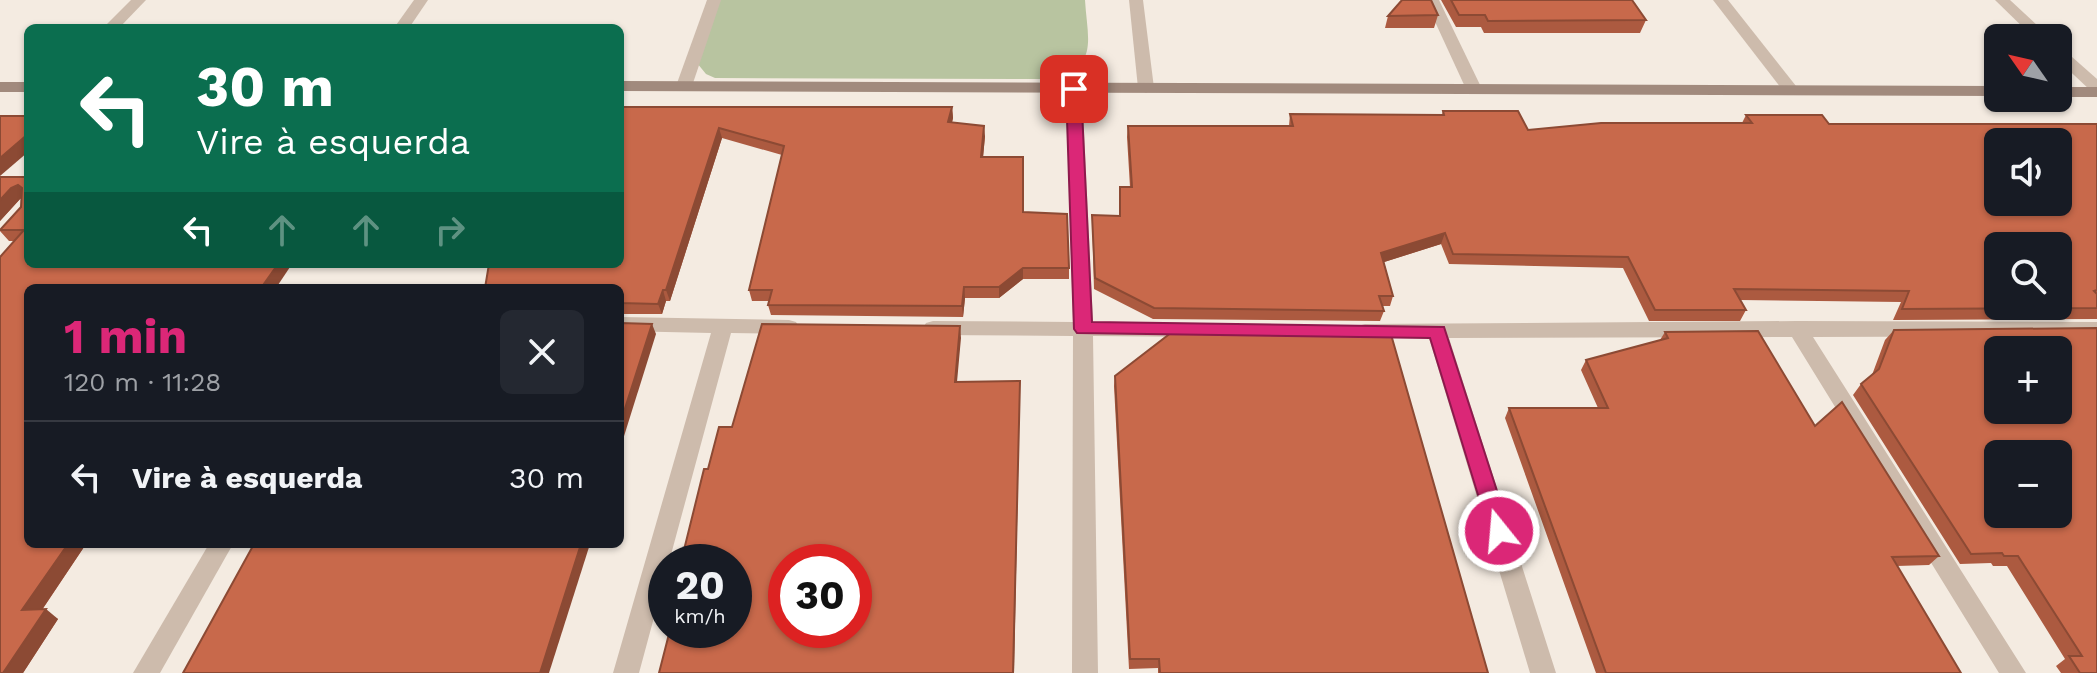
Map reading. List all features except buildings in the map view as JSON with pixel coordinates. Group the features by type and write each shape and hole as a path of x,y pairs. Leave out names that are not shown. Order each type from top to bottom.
{"street":[{"path":"114,24 139,0"},
{"path":"404,24 421,0"},
{"path":"684,86 714,0"},
{"path":"1136,0 1146,88"},
{"path":"1432,0 1474,89"},
{"path":"1720,0 1790,89"},
{"path":"2002,0 2028,24"},
{"path":"2072,66 2097,90"},
{"path":"624,86 1984,91"},
{"path":"0,87 24,87"},
{"path":"1074,89 1083,329 1085,673"},
{"path":"2072,91 2097,90"},
{"path":"624,324 817,327"},
{"path":"626,673 723,327"},
{"path":"911,328 1222,330"},
{"path":"1797,328 2013,673"},
{"path":"1345,331 2097,329"},
{"path":"1437,332 1543,673"},
{"path":"146,673 219,548"}],"green space":[{"path":"719,0 1085,0 1088,48 1079,66 1057,79 715,78 706,74 697,63"}],"route":[{"path":"1074,89 1083,329 1437,332 1499,531"}]}
